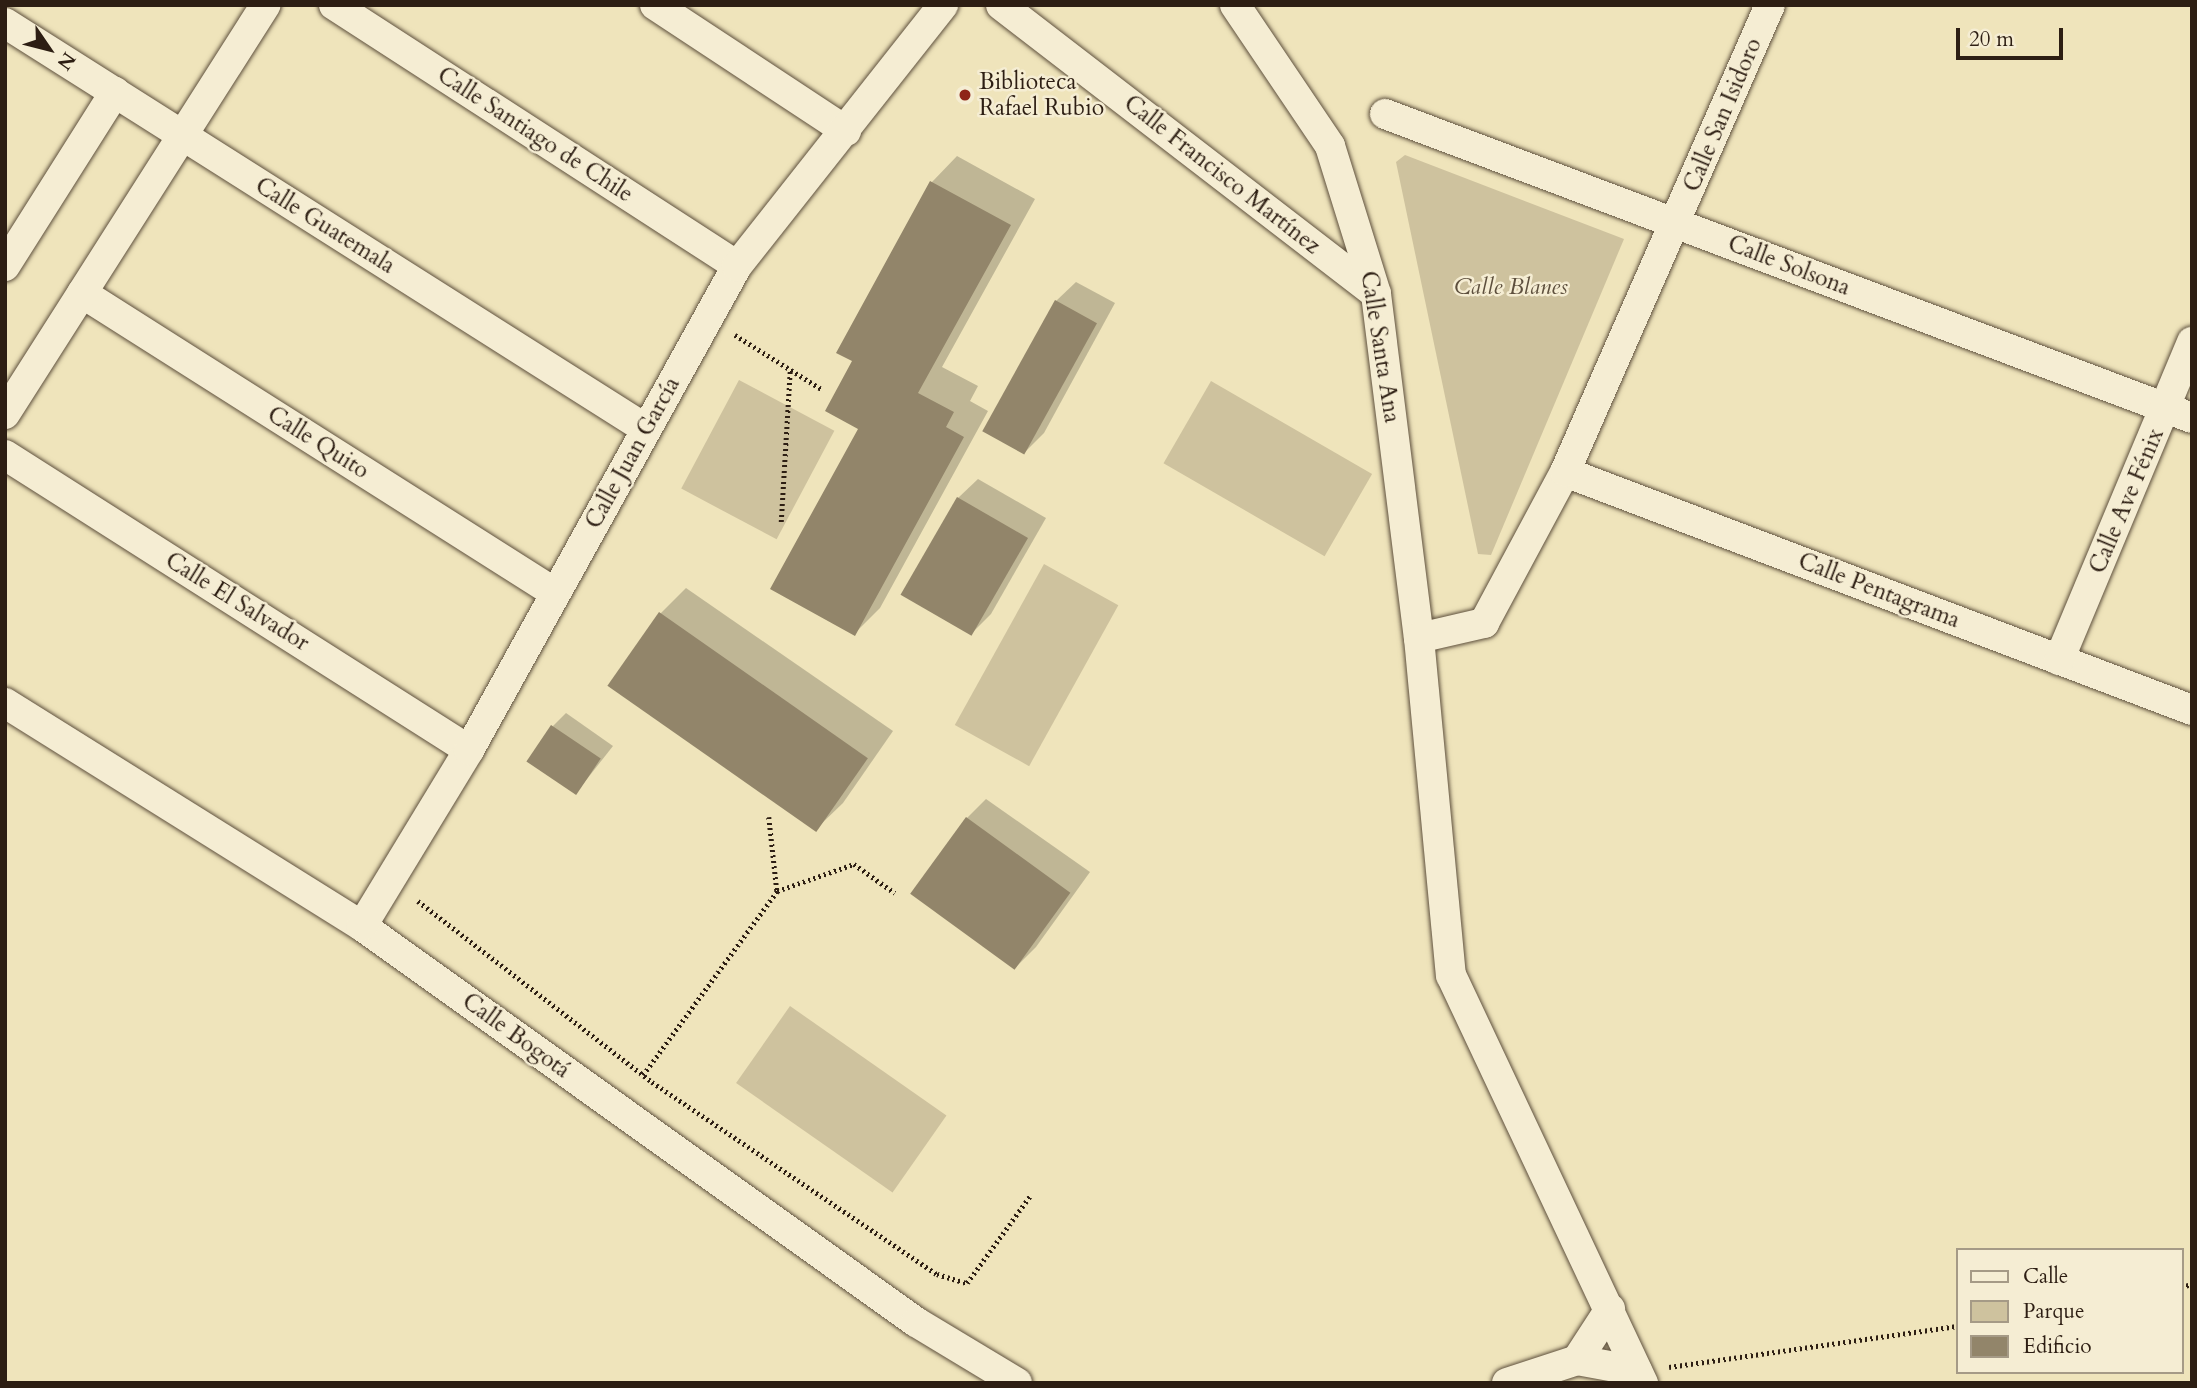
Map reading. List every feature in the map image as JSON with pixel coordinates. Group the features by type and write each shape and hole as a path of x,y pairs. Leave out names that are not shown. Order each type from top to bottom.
{"street":[{"path":"5,414 266,5"},
{"name":"Calle Santiago de Chile","path":"334,5 737,266"},
{"path":"655,5 846,131"},
{"name":"Calle Juan García","path":"362,926 469,750 737,266 943,5"},
{"name":"Calle Francisco Martínez","path":"1001,5 1376,294"},
{"name":"Calle Santa Ana","path":"1235,5 1331,146 1376,294 1419,638 1451,975 1611,1309 1640,1377"},
{"name":"Calle San Isidoro","path":"1677,224 1770,5"},
{"name":"Calle Guatemala","path":"5,23 646,429"},
{"path":"8,254 115,92"},
{"name":"Calle Solsona","path":"1385,114 2179,414"},
{"path":"1419,638 1484,623 1565,472 1677,224"},
{"name":"Calle Quito","path":"82,293 555,593"},
{"name":"Calle Ave Fénix","path":"2059,660 2179,414 2192,342"},
{"name":"Calle El Salvador","path":"5,455 469,750"},
{"name":"Calle Pentagrama","path":"1565,472 2192,710"},
{"name":"Calle Bogotá","path":"5,703 362,926 916,1322 1017,1383"},
{"path":"1577,1360 1611,1309"},
{"path":"1507,1383 1577,1360 1640,1377"}],"path":[{"path":"781,522 790,370"},
{"path":"769,817 777,891"},
{"path":"643,1075 777,891 854,864 895,893"},
{"path":"424,890 417,902 643,1075 937,1274 967,1283 1030,1196"},
{"path":"1640,1377 1955,1326"}],"green space":[{"name":"Calle Blanes","path":"1405,155 1624,239 1491,555 1478,554 1396,162"},
{"path":"739,380 834,431 777,539 681,489"},
{"path":"1211,381 1372,474 1325,556 1164,463"},
{"path":"1044,564 1118,605 1029,766 955,725"},
{"path":"790,1006 946,1116 893,1193 736,1083"}],"building":[{"path":"930,181 1011,225 918,393 954,412 946,427 964,437 855,636 770,589 858,429 825,411 852,361 836,353"},
{"path":"1055,300 1097,323 1024,454 982,431"},
{"path":"957,497 1028,538 972,636 901,595"},
{"path":"659,612 868,758 816,832 607,686"},
{"path":"551,725 601,759 576,795 526,761"},
{"path":"966,817 1070,893 1015,970 910,894"}],"place":[{"name":"Biblioteca Rafael Rubio","path":"965,95"}]}
